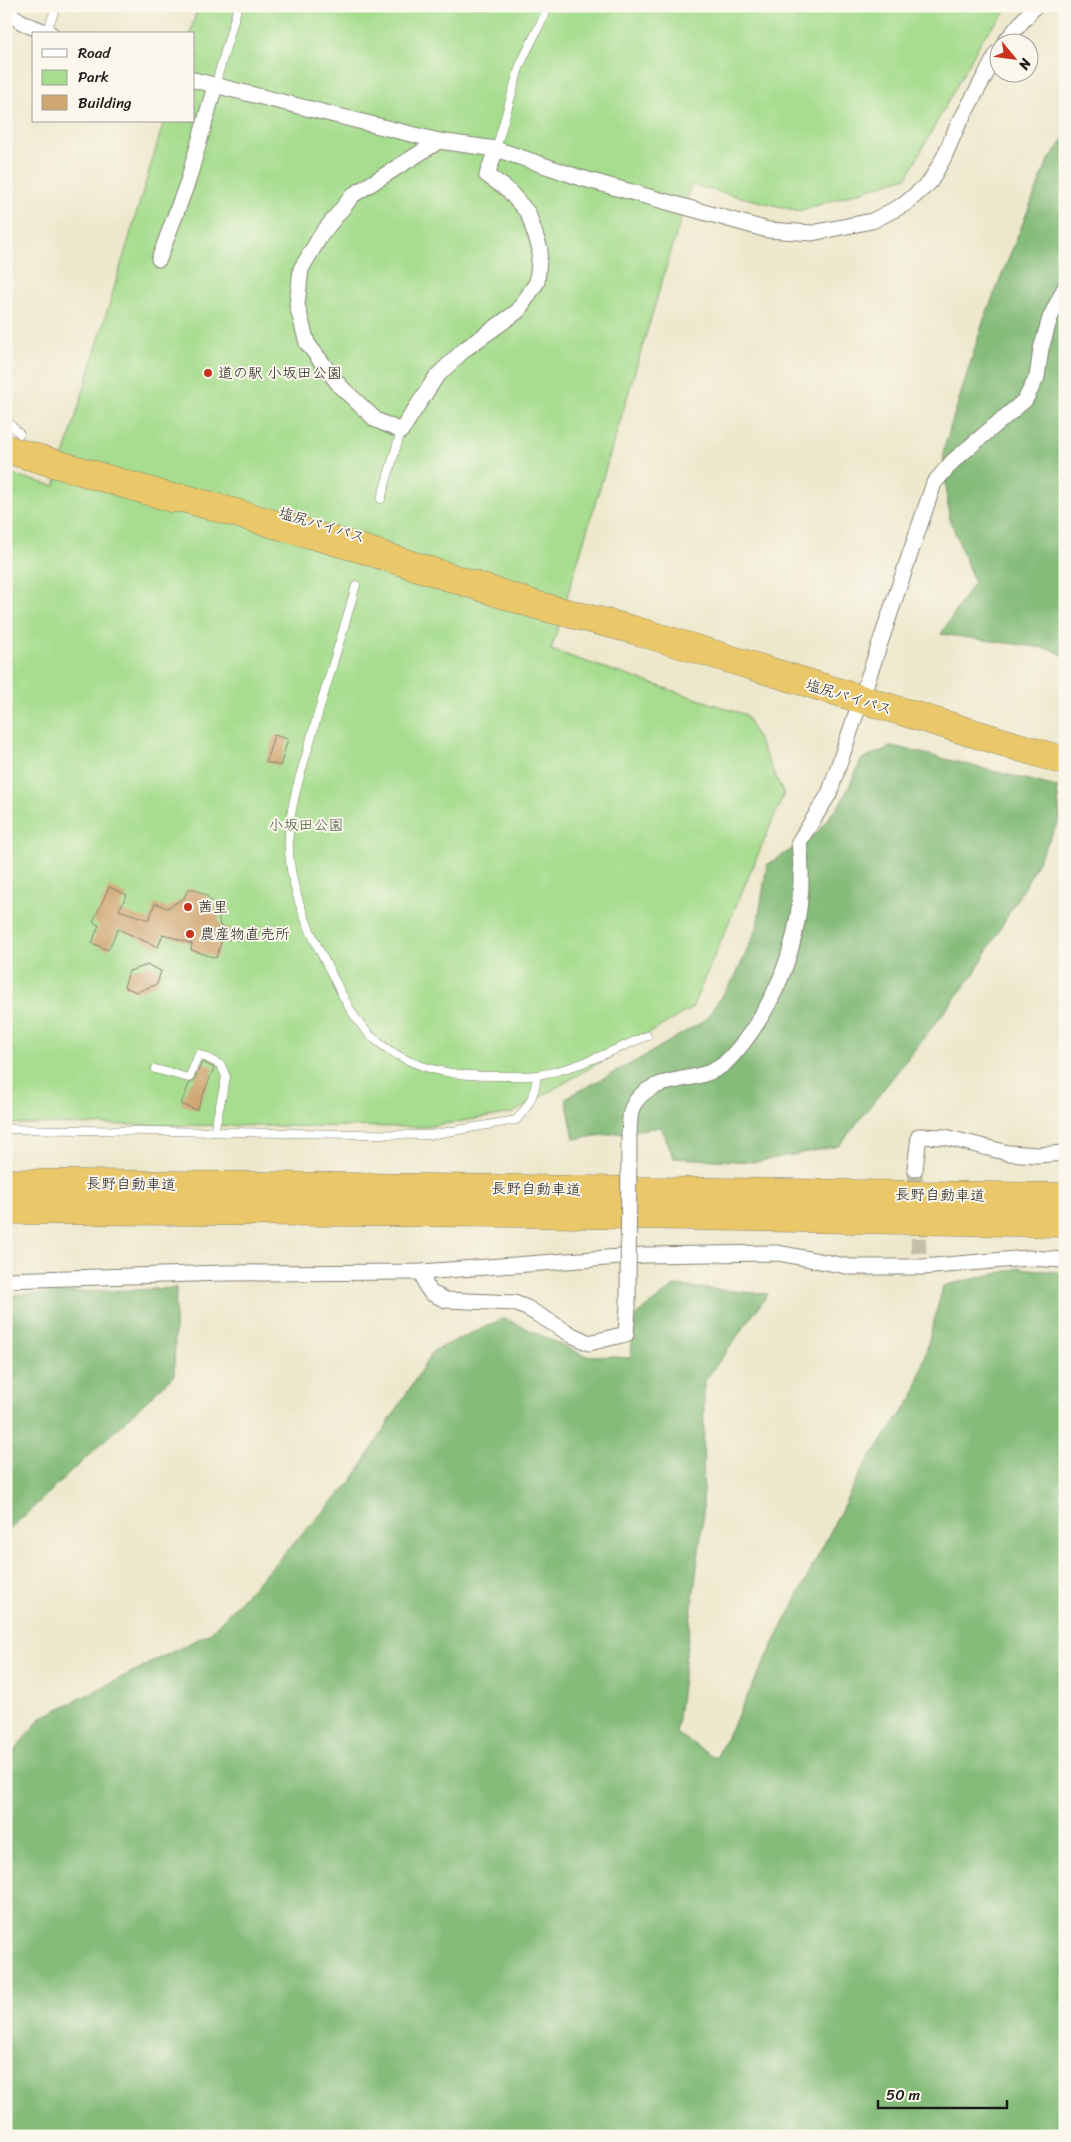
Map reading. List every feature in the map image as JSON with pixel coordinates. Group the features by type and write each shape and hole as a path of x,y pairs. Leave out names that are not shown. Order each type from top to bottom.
{"highway":[{"name":"塩尻バイパス","path":"10,433 559,596 634,630 1059,760"},
{"name":"長野自動車道","path":"6,1183 1065,1197"},
{"name":"長野自動車道","path":"6,1210 510,1213 1065,1223"}],"street":[{"path":"1013,32 1034,6"},
{"path":"7,12 24,23 46,32"},
{"path":"195,80 438,141 496,148 581,178 768,230 812,233 872,221 905,204 930,182 988,70"},
{"path":"159,259 188,181 215,86"},
{"path":"438,141 353,195 321,235 301,268 298,305 307,343 340,386 376,420 401,431 436,377 465,349 518,311 537,282 540,248 528,213 507,189 487,175 496,148"},
{"path":"422,1272 426,1286 431,1293 446,1300 514,1303 527,1308 589,1343 626,1334 628,1306 629,1134 632,1109 639,1096 651,1086 710,1073 724,1064 745,1041 768,1006 785,970 798,922 802,866 798,842 829,794 934,482 953,461 1025,400 1037,377 1041,350 1050,318 1065,287"},
{"path":"915,1169 919,1136 945,1137 1008,1152 1037,1155 1065,1153"},
{"path":"6,1280 224,1273 422,1272 645,1255 778,1254 851,1267 1028,1258 1065,1260"}],"lane":[{"path":"48,32 57,6"},
{"path":"215,86 238,6"},
{"path":"496,148 520,65 549,6"},
{"path":"381,498 401,431"},
{"path":"356,585 298,784 289,832 292,869 299,902 310,934 343,1000 360,1024 378,1042 396,1053 417,1064 443,1072 474,1076 537,1075 573,1065 647,1036"},
{"path":"156,1069 189,1078 199,1054 221,1064 226,1077 214,1132"},
{"path":"6,1129 430,1135 516,1120 524,1111 535,1092 537,1075"}],"green space":[{"name":"小坂田公園","path":"198,6 1011,6 982,39 907,177 799,211 691,185 551,650 746,715 784,794 692,1008 513,1113 425,1127 6,1124 6,473 55,486 164,122 195,122 195,32 191,32"},
{"path":"1065,138 1065,656 1051,649 941,634 974,582 949,517 943,451 984,319 1048,161"},
{"path":"893,746 1057,787 1060,819 1027,882 974,974 839,1146 755,1162 674,1158 661,1127 574,1139 566,1098 643,1057 705,1020 735,977 757,928 767,865 816,834 842,801 862,759"},
{"path":"1020,1268 1065,1273 1065,2136 6,2136 6,1761 41,1718 210,1633 352,1481 433,1351 504,1318 583,1355 630,1358 636,1316 674,1286 768,1294 704,1382 703,1519 676,1733 716,1758 861,1471 915,1394 943,1286"},
{"path":"176,1288 174,1375 6,1533 6,1295"}],"building":[{"path":"274,735 288,739 280,766 266,762"},
{"path":"109,887 127,895 119,910 149,920 155,903 167,908 184,898 188,889 194,889 206,895 215,905 220,926 251,938 222,940 216,958 191,950 192,944 163,934 158,947 118,929 108,950 92,943 99,925 93,922"},
{"path":"148,965 161,971 157,984 137,992 124,987 129,971"},
{"path":"202,1062 214,1068 197,1110 181,1104 189,1084 194,1081"}],"tunnel":[{"path":"915,1169 919,1257"}],"place":[{"name":"道の駅 小坂田公園","path":"208,373"},
{"name":"茜里","path":"188,907"},
{"name":"農産物直売所","path":"190,934"}]}
